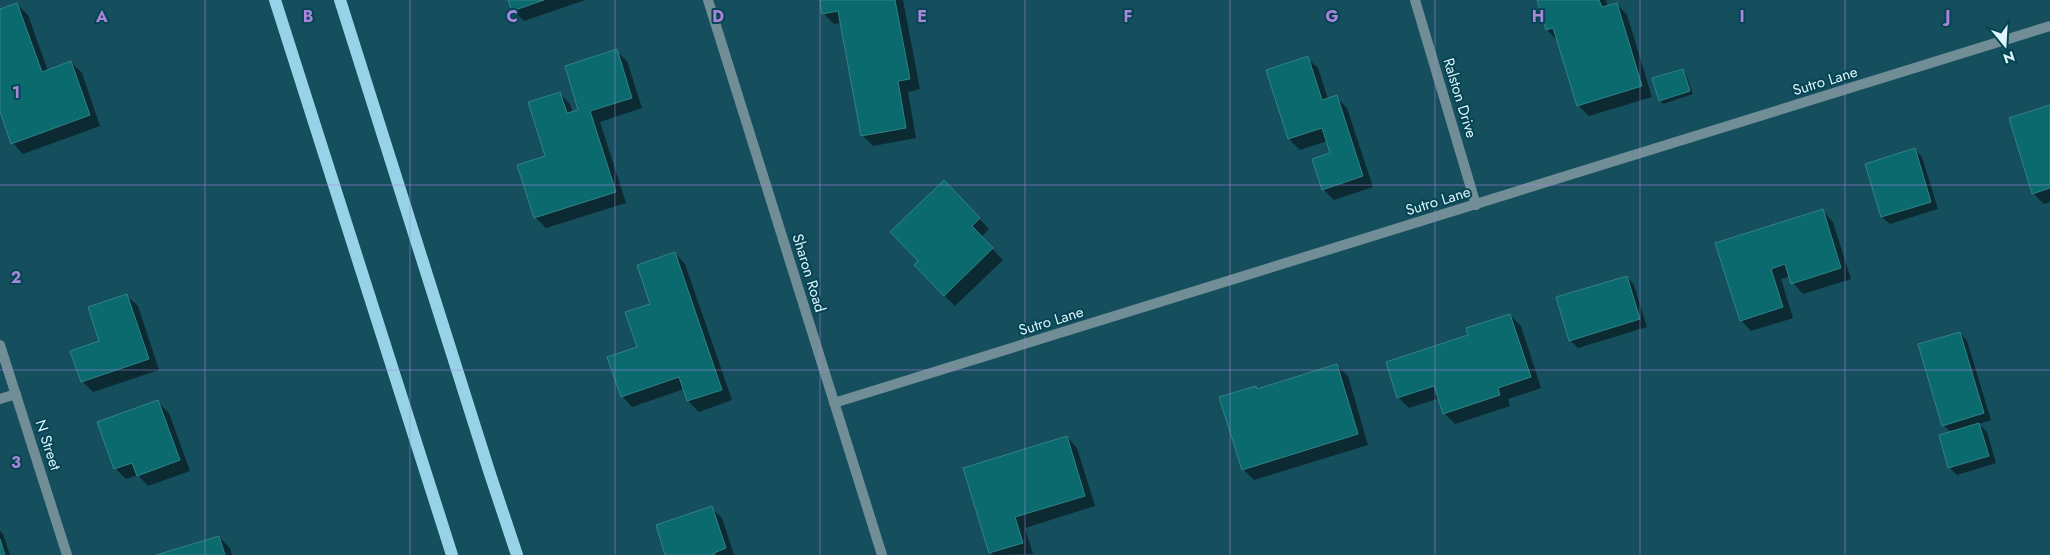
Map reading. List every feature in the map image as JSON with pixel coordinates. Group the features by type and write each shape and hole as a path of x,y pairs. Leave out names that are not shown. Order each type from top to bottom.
{"main road":[{"path":"275,0 452,555"},
{"path":"340,0 517,555"}],"street":[{"name":"Sharon Road","path":"708,0 882,555"},
{"name":"Ralston Drive","path":"1415,0 1476,205"},
{"name":"Sutro Lane","path":"834,403 2050,26"},
{"name":"N Street","path":"0,345 67,555"},
{"path":"0,399 16,394"}],"building":[{"path":"508,0 544,0 512,11"},
{"path":"820,0 895,0 910,79 898,81 906,128 861,136 838,11 822,14"},
{"path":"1537,0 1599,0 1602,7 1617,3 1642,86 1577,106 1553,28 1546,30"},
{"path":"17,3 42,72 71,61 90,115 11,144 0,111 0,9"},
{"path":"617,49 632,98 590,111 616,192 534,218 517,165 545,156 528,102 560,92 567,113 578,110 565,66"},
{"path":"1308,56 1322,100 1337,95 1363,176 1322,190 1312,159 1330,153 1322,128 1288,139 1266,70"},
{"path":"1683,69 1690,91 1659,101 1652,78"},
{"path":"2050,105 2050,188 2032,194 2009,118"},
{"path":"1915,148 1931,202 1881,217 1865,164"},
{"path":"944,180 980,218 972,226 993,248 944,296 914,265 918,261 890,232"},
{"path":"1823,209 1841,268 1791,284 1785,264 1771,269 1783,307 1740,321 1715,243"},
{"path":"675,252 722,390 687,401 679,377 621,397 607,357 637,347 625,312 650,304 637,265"},
{"path":"1627,276 1640,319 1569,341 1556,297"},
{"path":"127,294 149,359 81,382 70,351 99,341 88,307"},
{"path":"1510,314 1531,377 1498,388 1500,395 1443,414 1434,386 1397,398 1386,362 1468,335 1466,328"},
{"path":"1960,332 1984,413 1942,426 1918,344"},
{"path":"1337,364 1358,434 1242,470 1219,397 1256,386 1257,389"},
{"path":"158,400 180,460 137,476 132,463 114,469 97,422"},
{"path":"1979,423 1989,456 1948,468 1939,435"},
{"path":"1067,436 1085,496 1015,517 1023,543 989,553 963,468"},
{"path":"712,506 726,548 714,553 715,555 665,555 656,525"},
{"path":"219,536 225,555 156,555"},
{"path":"0,539 5,555 0,555"}]}
